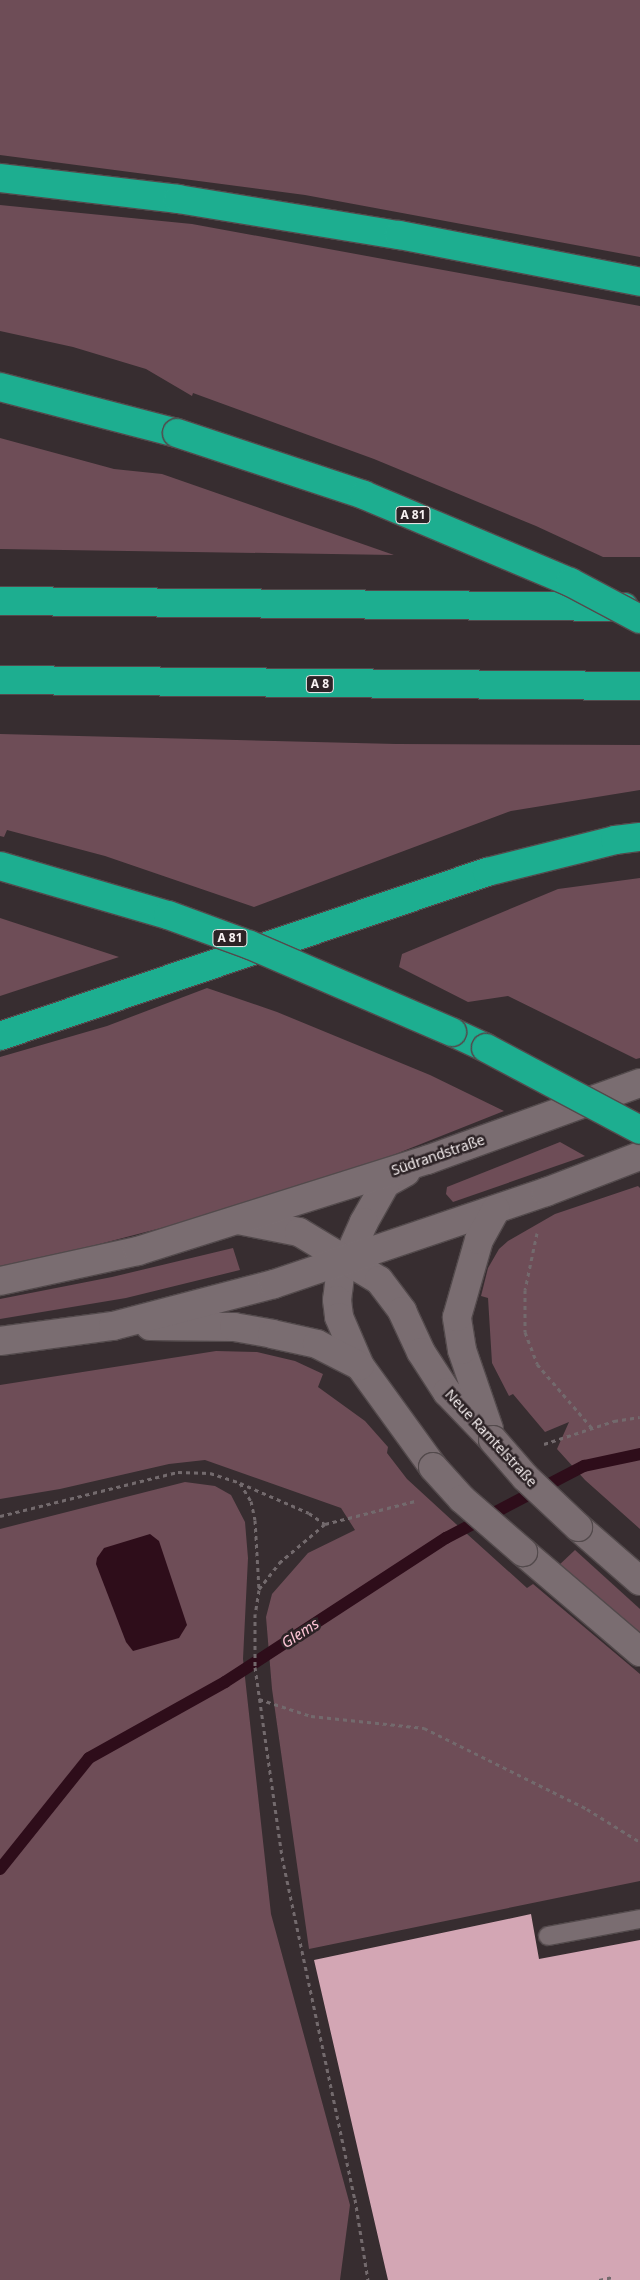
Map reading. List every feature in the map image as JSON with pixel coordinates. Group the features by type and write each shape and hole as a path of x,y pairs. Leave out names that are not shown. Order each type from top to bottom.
{"highway":[{"path":"0,178 178,198 399,235 640,282"},
{"name":"A 81","path":"0,387 177,434 364,495 570,582 640,619"},
{"path":"0,601 640,607"},
{"name":"A 8","path":"0,680 640,686"},
{"path":"0,1036 478,875 615,840 640,837"},
{"name":"A 81","path":"0,866 168,915 241,942 486,1048 640,1130"}],"main road":[{"name":"Südrandstraße","path":"0,1281 138,1251 428,1160 640,1083"},
{"path":"0,1341 113,1326 274,1284 546,1192 640,1156"},
{"path":"428,1160 386,1183 364,1222 340,1276 339,1317 360,1366 433,1467 462,1499 640,1652"},
{"path":"493,1440 462,1350 457,1317 479,1240 496,1209"},
{"name":"Neue Ramtelstraße","path":"234,1220 299,1232 379,1280 402,1311 421,1352 448,1392 525,1477 640,1581"},
{"path":"113,1326 234,1327 317,1344 360,1366"}],"lane":[{"path":"548,1936 640,1919"}],"path":[{"path":"546,1192 524,1290 525,1332 537,1364 592,1428"},
{"path":"556,1439 592,1428 640,1417"},
{"path":"0,1516 178,1472 210,1473 240,1483 309,1513 324,1524 279,1563 259,1590"},
{"path":"240,1483 251,1501 255,1520 259,1590 255,1614 255,1667 258,1699 282,1857 354,2199 368,2280"},
{"path":"258,1699 311,1716 424,1728 587,1809 640,1842"},
{"path":"599,2280 613,2277"}],"shaded area":[{"path":"0,0 640,0 640,257 305,195 0,155"},
{"path":"0,205 192,224 640,306 640,557 603,557 536,526 374,459 193,393 192,396 146,369 73,347 0,331"},
{"path":"0,438 114,469 162,474 394,555 0,549"},
{"path":"0,734 396,744 640,745 640,790 511,811 254,907 105,856 7,830 4,837 0,836"},
{"path":"640,878 640,1058 636,1059 508,996 468,1002 399,967 402,954 558,889"},
{"path":"0,918 119,957 0,996"},
{"path":"207,988 277,1012 430,1075 504,1111 363,1167 238,1208 38,1260 0,1267 0,1057 107,1026"},
{"path":"560,1142 585,1156 453,1202 446,1194 447,1187"},
{"path":"638,1186 640,1188 640,1529 585,1480 557,1449 569,1422 545,1432 513,1394 509,1396 492,1363 488,1298 481,1296 488,1268 499,1249 508,1241 555,1214"},
{"path":"233,1248 240,1270 126,1298 0,1319 0,1299 112,1277"},
{"path":"216,1351 257,1352 295,1361 323,1374 318,1387 365,1421 388,1447 387,1453 407,1479 527,1588 533,1584 640,1674 640,1881 309,1949 272,1689 266,1617 272,1594 308,1553 355,1530 341,1508 205,1460 169,1464 60,1489 0,1499 0,1385"},
{"path":"185,1482 215,1486 231,1495 245,1522 248,1558 243,1659 271,1914 350,2205 340,2280 0,2280 0,1529"},
{"path":"150,1534 159,1541 187,1625 179,1638 133,1651 126,1642 96,1564 97,1558 104,1548"},
{"path":"575,1550 640,1609 640,1638 557,1567"}],"building":[{"path":"531,1914 539,1959 640,1940 640,2280 388,2280 314,1960"}],"waterway":[{"name":"Glems","path":"0,1869 89,1758 225,1682 446,1538 584,1466 640,1454"}]}
